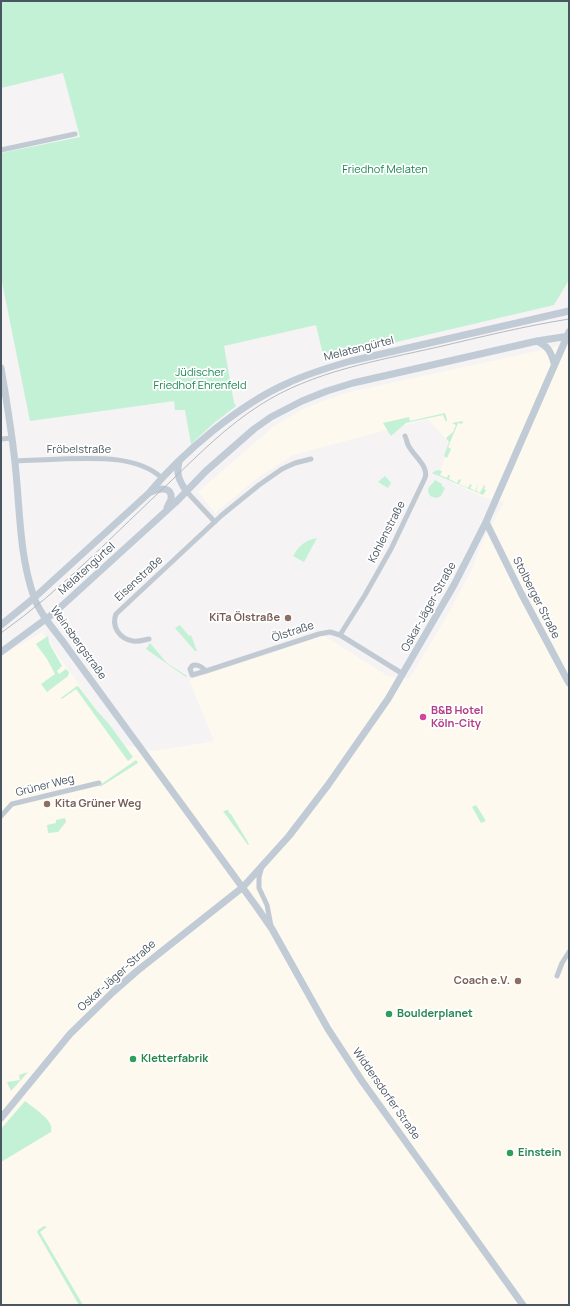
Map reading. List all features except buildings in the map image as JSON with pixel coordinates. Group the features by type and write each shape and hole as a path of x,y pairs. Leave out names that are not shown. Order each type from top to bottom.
{"main road":[{"name":"Melatengürtel","path":"1,625 34,598 149,493 162,478 220,425 260,398 287,383 319,370 352,361 569,311"},
{"name":"Melatengürtel","path":"1,652 46,619 176,502 196,480 242,438 271,417 302,400 327,391 568,334"},
{"name":"Oskar-Jäger-Straße","path":"1,1118 70,1034 112,992 243,887 289,836 320,796 388,699 451,591 486,522 554,363 568,334"},
{"path":"537,341 544,344 548,348 552,354 554,363"},
{"name":"Weinsbergstraße","path":"1,368 15,461 24,553 27,573 34,598 46,619 243,887"},
{"path":"180,462 177,475 186,491"},
{"path":"149,493 160,488 170,492 171,499 165,512"},
{"name":"Stolberger Straße","path":"486,522 521,593 569,683"},
{"name":"Widdersdorfer Straße","path":"243,887 272,929 328,1029 362,1081 523,1305"}],"street":[{"path":"1,150 75,134"},
{"name":"Kohlenstraße","path":"340,636 387,556 426,475 423,466 408,446 405,436"},
{"path":"1,439 12,438"},
{"name":"Fröbelstraße","path":"15,461 94,458 108,459 139,465 155,471 162,478"},
{"name":"Eisenstraße","path":"149,639 134,641 124,637 115,628 114,619 116,614 241,499 272,475 295,463 311,459"},
{"path":"186,491 215,522"},
{"name":"Ölstraße","path":"206,671 319,634 330,632 340,636 403,674"},
{"name":"Grüner Weg","path":"1,816 12,804 99,783"},
{"path":"262,866 259,877 259,888 267,905 272,929"},
{"path":"557,976 562,963 569,952"}],"shaded area":[{"path":"569,344 569,1305 1,1305 1,656 42,632 120,744 154,751 214,741 189,680 323,635 388,676 409,679 447,616 473,567 482,542 504,502 483,497 438,476 450,444 428,419 293,455 256,479 215,513 198,492 273,427 303,409 325,400 350,392"}],"green space":[{"name":"Friedhof Melaten","path":"1,1 569,1 569,280 554,305 324,359 316,325 224,346 234,403 236,406 214,423 191,444 185,410 175,410 174,401 30,421 1,277 1,153 80,137 63,73 1,88"},
{"path":"445,413 447,420 446,422 443,415 406,423 391,436 383,423 409,417 410,421"},
{"path":"463,421 462,424 458,423 448,447 451,449 447,458 444,456 449,442 446,438 453,432 456,425 452,423"},
{"path":"437,470 442,471 440,475 447,478 448,475 450,475 449,479 457,483 459,479 461,480 459,484 468,488 470,484 472,485 470,488 475,491 479,483 476,491 480,493 484,485 484,489 486,490 483,495 432,473"},
{"path":"385,476 391,483 388,488 378,482"},
{"path":"435,480 442,484 445,488 441,496 436,498 430,496 428,491 429,487"},
{"path":"317,538 304,562 293,556 303,544 309,540"},
{"path":"180,625 189,636 191,635 197,651 195,651 175,628"},
{"path":"48,636 49,643 62,666 57,671 59,674 66,669 69,672 68,676 47,692 41,684 55,674 47,659 36,644"},
{"path":"150,643 167,663 187,676 186,677 146,649"},
{"path":"77,686 109,724 133,757 128,761 76,689 62,699 61,698"},
{"path":"136,760 138,763 100,787 100,785"},
{"path":"476,805 486,821 481,823 472,807"},
{"path":"228,810 249,844 248,845 223,811"},
{"path":"65,818 66,822 58,832 48,833 47,825 56,823 56,820"},
{"path":"28,1072 11,1091 7,1082 20,1080 19,1075"},
{"path":"25,1101 47,1119 50,1123 51,1132 1,1162 1,1129"},
{"path":"44,1226 47,1227 40,1232 83,1305 79,1305 37,1232"}],"tram line":[{"path":"1,633 46,598 225,431 248,413 280,393 324,375 346,368 520,328 569,319"}],"place":[{"name":"KiTa Ölstraße","path":"288,618"},
{"name":"B&B Hotel Köln-City","path":"423,717"},
{"name":"Kita Grüner Weg","path":"47,804"},
{"name":"Coach e.V.","path":"518,981"},
{"name":"Boulderplanet","path":"389,1014"},
{"name":"Kletterfabrik","path":"133,1059"},
{"name":"Einstein","path":"510,1153"}],"park label":[{"name":"Jüdischer Friedhof Ehrenfeld","path":"200,379"}]}
